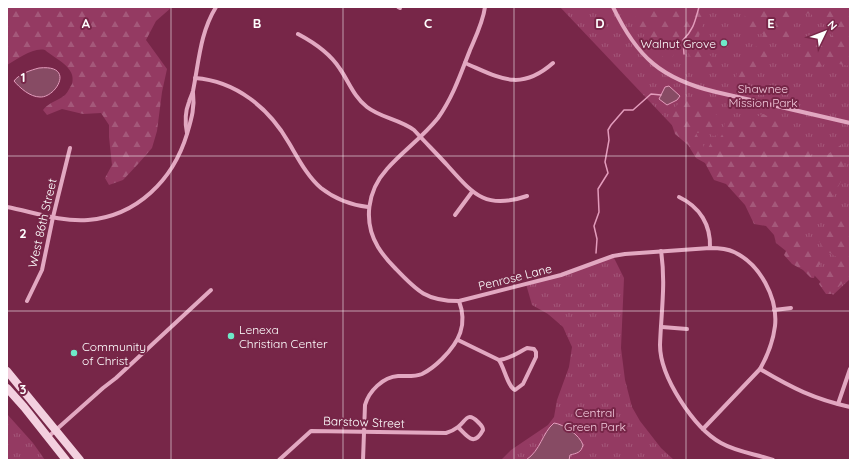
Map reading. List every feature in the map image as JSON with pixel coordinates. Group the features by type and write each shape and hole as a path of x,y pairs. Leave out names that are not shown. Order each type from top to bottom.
{"main road":[{"path":"7,371 80,460"},
{"path":"7,388 66,460"}],"street":[{"path":"187,133 187,109 193,93 203,33 216,7"},
{"name":"Penrose Lane","path":"485,7 481,23 465,63 453,92 443,110 420,137 389,167 374,188 368,207 370,228 378,248 411,285 426,296 434,299 460,301 561,275 613,256 710,248 723,248 734,252 750,264 766,284 774,310 775,324 771,346 760,369 703,429"},
{"path":"613,7 628,36 645,57 665,73 682,82 716,92 850,123"},
{"path":"298,34 321,49 335,62 355,95 367,108 375,113 406,124 472,192 486,199 503,202 513,201 527,196"},
{"path":"465,63 497,77 515,80 533,77 540,74 554,63"},
{"path":"195,78 216,81 234,88 251,99 262,108 281,129 305,170 320,187 338,199 368,207"},
{"path":"7,207 75,220 101,218 115,214 136,204 158,186 171,170 183,146 193,114 193,93"},
{"name":"West 86th Street","path":"27,301 42,270 70,148"},
{"path":"455,215 472,192"},
{"path":"679,197 693,205 706,223 709,231 710,248"},
{"path":"661,251 663,301 660,347 663,365 667,376 694,420 712,437 733,449 773,460"},
{"path":"48,437 102,388 116,378 211,290"},
{"path":"363,460 364,404 371,392 377,386 390,378 414,376 430,370 449,353 458,340 463,322 460,301"},
{"path":"774,310 791,308"},
{"path":"662,327 687,329"},
{"path":"458,340 499,360 515,356 527,348 531,348 536,352 536,357 523,384 515,390 511,388 499,360"},
{"path":"760,369 795,390 823,401 850,407"},
{"path":"838,404 850,369"},
{"name":"Barstow Street","path":"279,460 311,431 440,434 446,433 458,427 471,417 483,427 483,430 473,440 470,439 458,427"}],"green space":[{"path":"7,7 172,7 156,21 146,40 167,69 162,92 157,131 152,148 123,180 109,185 105,178 112,165 109,125 101,113 83,114 62,109 47,115 43,110 48,105 65,95 72,84 73,78 71,73 64,64 45,50 36,50 7,65"},
{"name":"Shawnee Mission Park","path":"560,7 850,7 850,279 833,295"},
{"path":"645,7 725,7 715,9 706,15 698,39 699,44 721,66 706,75 695,69 688,52 676,48 670,64 659,53 638,26 635,13"},
{"path":"742,7 850,7 850,66 828,62 818,68 809,65 797,49 805,41 814,45 828,43 833,33 827,24 809,13 797,17 789,34 790,42 786,47 778,37 772,34 767,44 768,56 734,87 739,63 748,56 762,40 763,34 751,33 744,29 745,14"},
{"path":"696,97 704,98 715,105 718,135 713,136 708,132 696,133 704,148 707,150 711,143 718,141 723,133 725,121 732,119 747,121 763,114 798,130 807,140 813,164 841,145 845,174 828,205 850,224 850,276 831,294 826,294 819,284 834,261 840,259 825,250 815,235 819,231 827,232 828,225 820,221 824,213 814,217 801,236 802,242 817,251 822,262 817,268 814,278 811,278 803,270 792,264 784,255 786,251 776,243 774,235 766,226 754,224 745,205 726,184 714,180 705,163 696,158 688,145 675,134 669,116 677,105"},
{"name":"Central Green Park","path":"613,256 624,278 621,348 625,380 632,407 640,421 661,448 674,460 501,460 511,450 548,425 554,417 557,400 569,367 572,347 563,327 548,314 532,305 526,284 561,275"},
{"path":"7,414 33,443 45,460 7,460"}],"shaded area":[{"path":"39,68 50,68 57,71 60,76 56,87 52,92 46,96 36,97 22,89 14,81 22,74"},
{"path":"669,86 680,96 677,100 667,105 659,99 665,87"},
{"path":"554,423 566,428 578,437 583,445 581,450 570,455 569,460 526,460 535,451"}],"waterway":[{"path":"684,54 683,40 692,28 699,7"},
{"path":"596,253 597,239 594,226 599,212 598,189 608,173 605,162 609,140 608,130 624,110 633,110 651,94 661,95"}],"place":[{"name":"Walnut Grove","path":"724,43"},
{"name":"Lenexa Christian Center","path":"231,336"},
{"name":"Community of Christ","path":"74,353"}]}
